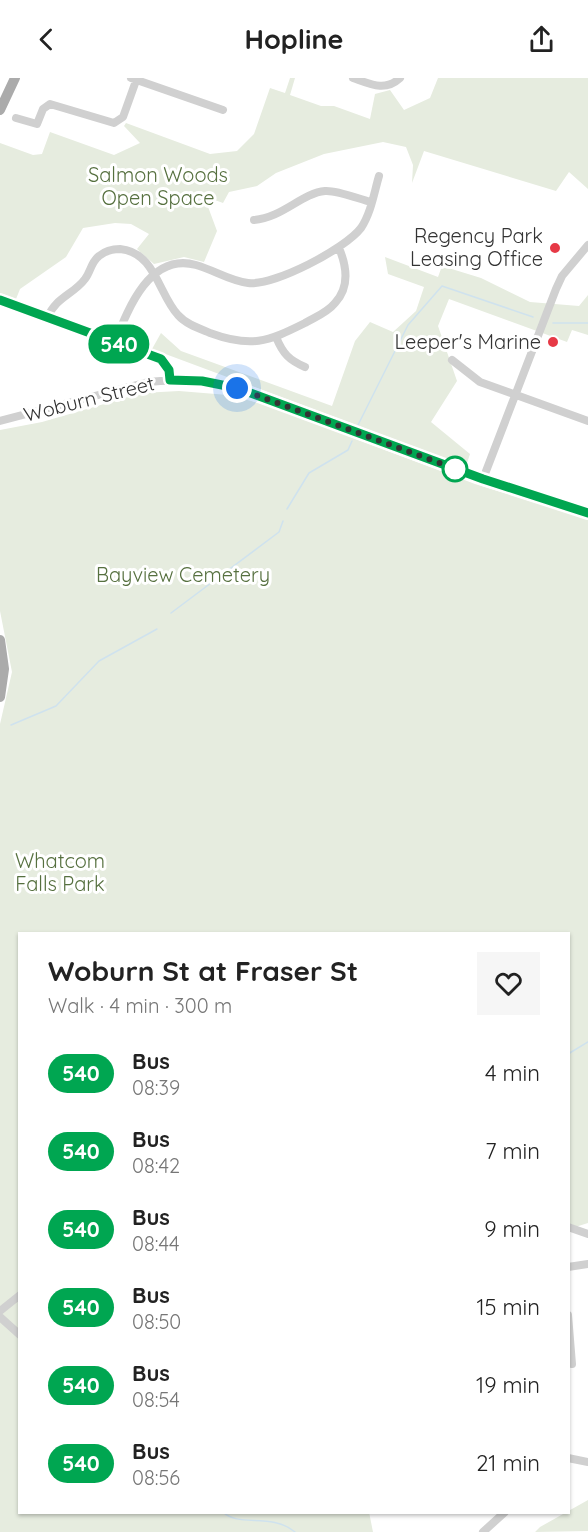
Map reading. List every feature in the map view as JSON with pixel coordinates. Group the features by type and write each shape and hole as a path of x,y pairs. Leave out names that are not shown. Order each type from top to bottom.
{"main road":[{"path":"0,110 11,79"},
{"path":"0,640 4,669 0,697"}],"street":[{"path":"353,78 375,86 384,86 400,78"},
{"path":"16,118 37,124 46,105 53,104 114,123 123,117 135,79 223,110"},
{"path":"115,342 133,300 155,274 167,266 184,263 203,267 239,281 260,283 275,279 339,248 362,226 379,176"},
{"path":"254,220 270,217 315,193 325,191 371,202"},
{"path":"483,479 562,276 588,245"},
{"path":"48,317 55,303 81,284 95,259 107,251 123,250 131,252 150,267 174,309 189,324 232,340 253,342 276,337 323,314 340,297 346,278 346,268 339,248"},
{"path":"0,300 163,360 169,370 170,380"},
{"path":"276,337 282,352 305,367"},
{"path":"452,360 480,382 588,421"},
{"name":"Woburn Street","path":"0,421 148,382 202,381 237,388 483,479 588,513"},
{"path":"570,1228 588,1234"},
{"path":"570,1267 588,1264"},
{"path":"0,1311 18,1297"},
{"path":"0,1317 18,1333"},
{"path":"570,1340 572,1364"},
{"path":"570,1458 588,1462"},
{"path":"483,1532 503,1514"}],"green space":[{"name":"Salmon Woods Open Space","path":"290,78 295,78 290,95 321,106 334,106 370,119 375,94 390,90 404,110 430,98 438,78 588,78 588,189 569,172 556,191 424,151 412,183 413,165 406,147 383,142 324,154 276,173 257,186 229,192 223,203 204,196 217,231 204,262 184,257 154,264 137,249 149,234 131,224 115,223 83,228 66,257 20,289 16,299 0,293 0,143 33,155 42,154 50,132 114,155 140,143 124,126 126,123 210,154 237,151 254,134 270,88 285,93"},
{"path":"385,257 438,277 442,266 481,278 530,302 579,306 588,295 588,335 572,330 567,342 449,299 438,326 457,381 431,422 470,454 466,466 152,349 161,333 181,351 332,406 355,341 370,322 393,332 416,311 424,287 388,274"},
{"path":"179,391 228,395 266,405 475,484 588,519 588,1223 570,1229 570,932 18,932 18,1514 369,1514 373,1532 0,1532 0,724 12,672 0,611 0,430 42,422 142,393"},
{"path":"588,1500 588,1531 535,1532 563,1514 570,1514 570,1510"}],"waterway":[{"path":"357,427 408,325 442,286 533,317"},
{"path":"553,323 588,323"},
{"path":"287,509 309,473 348,450 352,441"},
{"path":"171,613 279,532 283,521"},
{"path":"11,725 56,706 99,661 157,629"},
{"path":"570,1053 588,1042"},
{"path":"226,1514 238,1519 276,1523 295,1532"}],"bus line":[{"name":"540","path":"0,300 161,359 169,370 170,380 202,381 237,388 483,479 588,513"}],"place":[{"name":"Regency Park Leasing Office","path":"555,248"},
{"name":"Leeper's Marine","path":"553,342"}],"route":[{"path":"237,388 464,472 455,469"}],"park label":[{"name":"Bayview Cemetery","path":"183,575"},
{"name":"Whatcom Falls Park","path":"60,872"}]}
